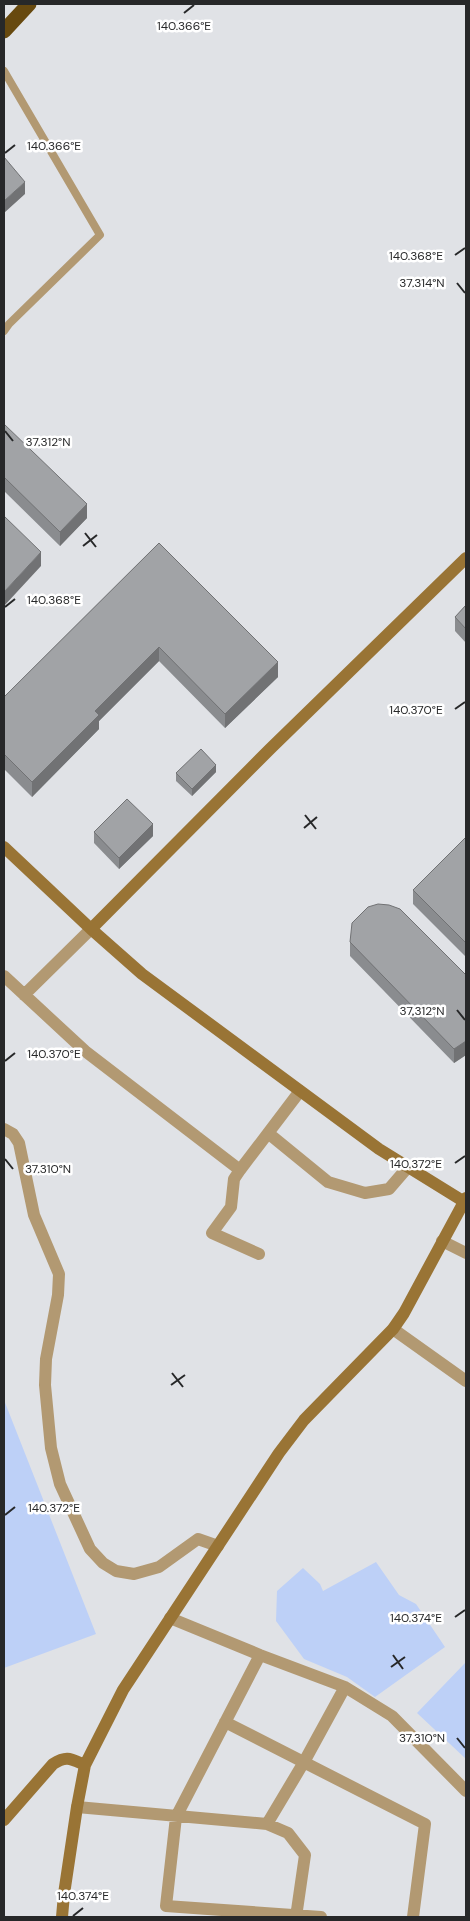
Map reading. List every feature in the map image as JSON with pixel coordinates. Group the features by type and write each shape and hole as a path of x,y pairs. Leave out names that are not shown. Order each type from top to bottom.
{"highway":[{"path":"4,31 29,4"}],"street":[{"path":"24,995 270,749 466,558"},
{"path":"4,847 142,974 379,1150 465,1200 394,1329 304,1420 279,1453 122,1690 85,1765 77,1807 62,1917"},
{"path":"4,976 85,1051 240,1170"},
{"path":"259,1254 212,1233 232,1207 234,1179 300,1091"},
{"path":"4,1129 12,1134 18,1144 34,1215 59,1274 58,1295 46,1359 45,1385 51,1448 60,1484 90,1549 103,1563 116,1571 134,1574 159,1567 198,1539 218,1546"},
{"path":"268,1133 328,1182 365,1194 388,1189 408,1167"},
{"path":"442,1241 466,1253"},
{"path":"394,1329 466,1381"},
{"path":"170,1618 345,1687 392,1716 466,1791"},
{"path":"260,1655 176,1817 166,1906 321,1917"},
{"path":"267,1824 345,1687"},
{"path":"225,1722 425,1824 413,1917"},
{"path":"4,1820 53,1764 62,1758 71,1759 85,1765"},
{"path":"77,1807 267,1824 288,1833 305,1855 296,1916"}],"lane":[{"path":"4,71 100,235 4,331"}],"shaded area":[{"path":"4,1400 96,1634 4,1668"},
{"path":"376,1562 399,1595 416,1604 445,1647 375,1697 347,1677 304,1659 276,1621 277,1591 303,1568 320,1584 323,1591"},
{"path":"466,1662 466,1759 417,1713"}],"building":[{"path":"4,157 25,182 4,201"},
{"path":"4,424 87,504 60,532 4,477"},
{"path":"4,516 41,552 4,592"},
{"path":"159,543 278,662 225,714 159,647 95,711 99,715 32,782 4,754 4,697"},
{"path":"466,605 466,629 455,617"},
{"path":"201,749 216,765 192,789 176,773"},
{"path":"127,799 153,824 119,858 94,832"},
{"path":"466,837 466,943 413,890"},
{"path":"378,904 400,909 466,975 466,1041 454,1049 350,942 352,923 368,907"}]}
